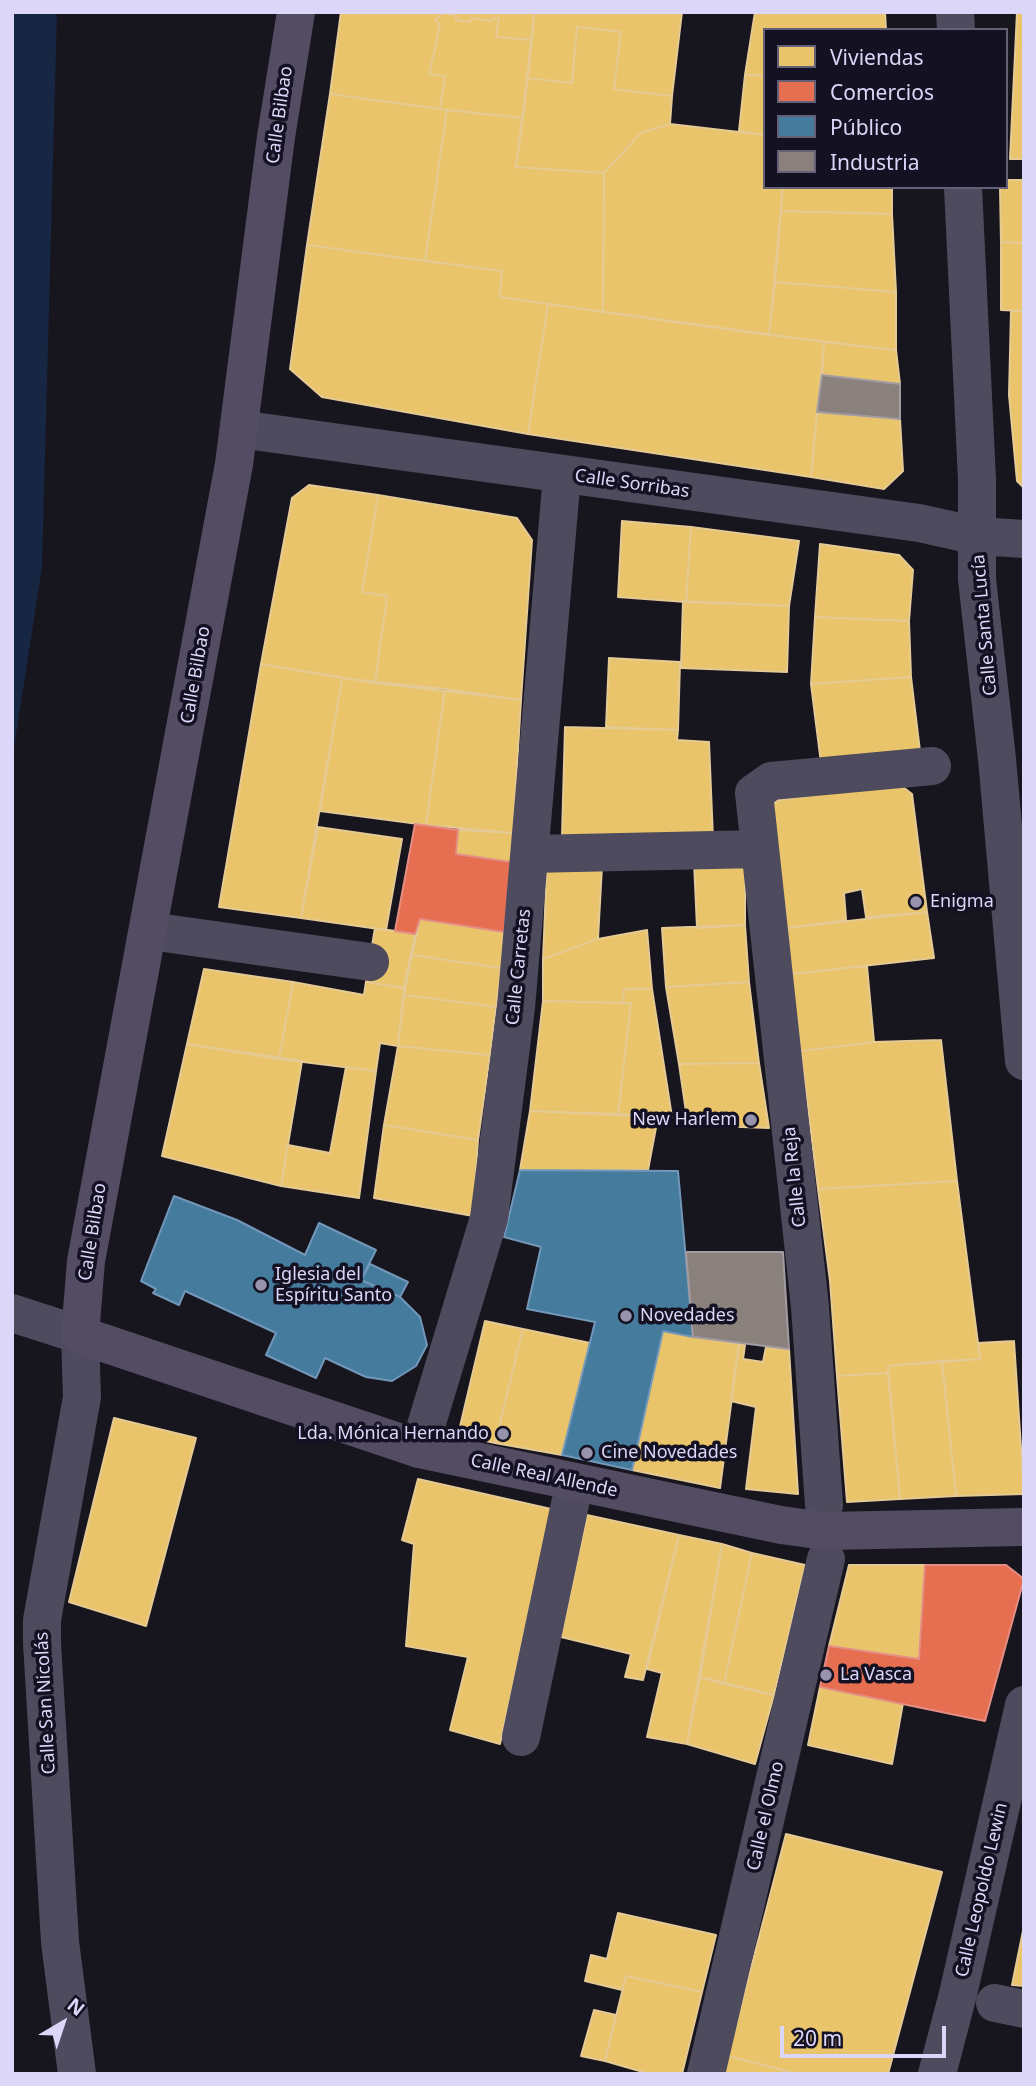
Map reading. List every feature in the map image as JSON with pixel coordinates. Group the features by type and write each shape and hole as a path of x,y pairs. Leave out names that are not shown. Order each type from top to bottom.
{"main road":[{"name":"Calle Bilbao","path":"80,1335 86,1261 122,1061 150,931 239,429 276,137 296,12"},
{"name":"Calle Real Allende","path":"80,1335 419,1449 781,1525 825,1531 1024,1527"}],"street":[{"name":"Calle Santa Lucía","path":"963,189 978,536 977,579 997,759 1024,1061"},
{"name":"Calle Sorribas","path":"239,429 919,523 978,536 1024,539"},
{"name":"Calle Carretas","path":"419,1449 489,1218 516,1007 562,475"},
{"name":"Calle la Reja","path":"824,1505 810,1307 754,793 771,781 932,766"},
{"path":"530,854 759,849"},
{"path":"150,931 370,962"},
{"path":"12,1313 80,1335"},
{"name":"Calle San Nicolás","path":"77,2074 60,1942 42,1620 82,1397 80,1335"},
{"name":"Calle Real Allende","path":"521,1737 570,1504"},
{"name":"Calle el Olmo","path":"706,2074 826,1559"},
{"name":"Calle Leopoldo Lewin","path":"937,2074 1024,1705"}],"water":[{"path":"12,12 57,12 42,567 12,761"}],"building: Viviendas":[{"path":"341,12 444,12 435,20 440,25 429,74 445,76 440,109 330,94"},
{"path":"444,12 456,16 456,20 470,22 471,18 491,21 492,18 499,19 496,37 532,40 523,118 440,109 445,76 429,74 440,25 435,20"},
{"path":"446,12 534,12 532,40 496,37 499,19 492,18 491,21 471,18 470,22 456,20 456,16"},
{"path":"534,12 682,12 672,96 614,89 621,32 577,27 572,83 527,78"},
{"path":"755,12 885,12 886,28 763,28 763,75 745,75"},
{"path":"1017,12 1024,12 1024,159 1010,159"},
{"path":"577,27 621,32 614,89 672,96 670,124 641,133 604,173 516,167 527,78 572,83"},
{"path":"745,75 763,75 763,135 739,131"},
{"path":"330,94 447,110 425,261 307,245"},
{"path":"447,110 523,118 516,167 604,173 603,312 500,297 502,271 425,261"},
{"path":"670,124 763,135 763,189 783,189 769,335 603,312 604,173 641,133"},
{"path":"1008,180 1024,180 1024,243 1001,242 1000,189 1008,189"},
{"path":"783,189 892,189 892,214 781,211"},
{"path":"781,211 892,214 896,292 775,282"},
{"path":"1001,242 1024,243 1024,311 1001,310"},
{"path":"307,245 502,271 500,297 548,304 528,434 322,397 290,369"},
{"path":"775,282 896,292 896,350 769,335"},
{"path":"548,304 824,342 811,477 528,434"},
{"path":"1011,311 1024,311 1024,488 1017,481 1009,395"},
{"path":"824,342 896,350 900,384 822,375"},
{"path":"817,412 900,419 903,471 884,489 811,477"},
{"path":"309,485 378,495 362,592 387,596 375,683 261,664 292,498"},
{"path":"378,495 517,518 532,540 521,700 375,683 387,596 362,592"},
{"path":"622,521 691,527 686,602 618,597"},
{"path":"691,527 799,541 789,606 686,602"},
{"path":"820,544 899,555 913,570 909,621 815,617"},
{"path":"683,601 789,606 787,672 681,668"},
{"path":"815,617 909,621 911,677 811,684"},
{"path":"609,658 680,662 678,730 606,727"},
{"path":"261,664 342,678 301,918 219,907"},
{"path":"911,677 920,751 821,763 811,684"},
{"path":"342,678 445,689 426,825 320,811"},
{"path":"445,689 521,700 513,833 426,825"},
{"path":"565,727 678,730 677,740 709,742 713,839 562,836"},
{"path":"899,784 912,794 927,912 866,917 862,889 844,893 846,920 787,928 770,807 778,800"},
{"path":"318,827 402,839 386,930 301,918"},
{"path":"458,830 513,833 511,862 456,854"},
{"path":"745,859 745,925 697,928 694,861"},
{"path":"547,865 602,866 598,939 543,959"},
{"path":"927,912 934,958 791,974 787,928"},
{"path":"420,919 504,932 501,968 412,955"},
{"path":"745,925 749,982 666,987 662,928"},
{"path":"375,928 415,934 404,988 366,982"},
{"path":"647,930 652,989 624,989 623,1003 543,1001 543,959 598,939"},
{"path":"412,955 501,968 496,1007 404,995"},
{"path":"867,966 874,1042 801,1051 791,974"},
{"path":"204,969 293,982 279,1059 187,1044"},
{"path":"293,982 364,995 366,982 404,988 398,1046 380,1043 376,1071 279,1059"},
{"path":"749,982 759,1063 679,1064 666,987"},
{"path":"624,989 652,989 672,1117 618,1114 631,1003 623,1003"},
{"path":"404,995 496,1007 490,1055 398,1046"},
{"path":"543,1001 631,1003 618,1114 530,1111"},
{"path":"941,1040 957,1181 818,1189 801,1051 874,1042"},
{"path":"187,1044 302,1061 281,1186 162,1156"},
{"path":"398,1046 490,1055 478,1140 384,1125"},
{"path":"759,1063 769,1128 688,1125 679,1064"},
{"path":"346,1067 376,1071 359,1198 281,1186 288,1145 330,1153"},
{"path":"530,1111 658,1117 648,1170 520,1170"},
{"path":"384,1125 478,1140 473,1216 374,1198"},
{"path":"957,1181 980,1359 888,1366 888,1373 837,1376 830,1281 818,1189"},
{"path":"485,1321 523,1329 495,1443 458,1435"},
{"path":"523,1329 590,1343 562,1455 495,1443"},
{"path":"663,1331 739,1344 720,1488 632,1470"},
{"path":"1014,1341 1024,1494 956,1496 942,1361 980,1359 978,1343"},
{"path":"739,1344 745,1345 743,1359 763,1362 766,1347 789,1349 798,1494 746,1489 756,1407 731,1401"},
{"path":"942,1361 956,1496 900,1499 888,1366"},
{"path":"888,1373 900,1499 847,1502 837,1376"},
{"path":"114,1418 196,1438 146,1626 69,1602"},
{"path":"418,1479 551,1509 500,1744 450,1730 468,1657 406,1646 414,1544 402,1540"},
{"path":"587,1515 679,1535 643,1680 625,1677 631,1654 561,1637"},
{"path":"679,1535 722,1544 687,1744 647,1737 662,1673 647,1669"},
{"path":"722,1544 752,1553 724,1684 700,1677"},
{"path":"752,1553 805,1565 774,1695 724,1684"},
{"path":"849,1565 925,1565 919,1659 829,1646"},
{"path":"700,1677 774,1695 755,1764 687,1744"},
{"path":"820,1687 903,1703 892,1764 808,1745"},
{"path":"786,1834 942,1872 888,2074 798,2074 728,2056"},
{"path":"618,1913 716,1935 702,1992 626,1976 622,1990 585,1981 591,1955 607,1959"},
{"path":"1024,1926 1024,1986 1012,1985"},
{"path":"626,1976 702,1992 682,2074 650,2074 605,2061"},
{"path":"594,2010 616,2015 605,2061 581,2056"},
{"path":"728,2056 798,2074 724,2074"}],"building: Comercios":[{"path":"415,824 458,830 456,854 511,862 504,932 420,919 415,934 395,931"},
{"path":"925,1565 1006,1565 1024,1579 985,1721 820,1687 829,1646 919,1659"}],"building: Público":[{"name":"Novedades","path":"520,1170 678,1171 693,1337 663,1331 632,1470 562,1455 595,1322 527,1309 541,1247 504,1237"},
{"name":"Iglesia del Espíritu Santo","path":"174,1196 237,1220 305,1255 319,1223 376,1250 361,1280 400,1297 420,1317 427,1345 416,1366 392,1381 366,1377 325,1358 316,1378 266,1355 276,1333 185,1291 179,1305 153,1293 156,1289 141,1281"},
{"path":"370,1264 408,1282 400,1297 361,1280"}],"building: Industria":[{"path":"822,375 900,384 900,419 817,412"},
{"path":"686,1252 783,1252 789,1349 693,1337"}],"place":[{"name":"Enigma","path":"916,902"},
{"name":"New Harlem","path":"751,1120"},
{"name":"Iglesia del Espíritu Santo","path":"261,1285"},
{"name":"Novedades","path":"626,1316"},
{"name":"Lda. Mónica Hernando","path":"503,1434"},
{"name":"Cine Novedades","path":"587,1453"},
{"name":"La Vasca","path":"826,1675"}]}
